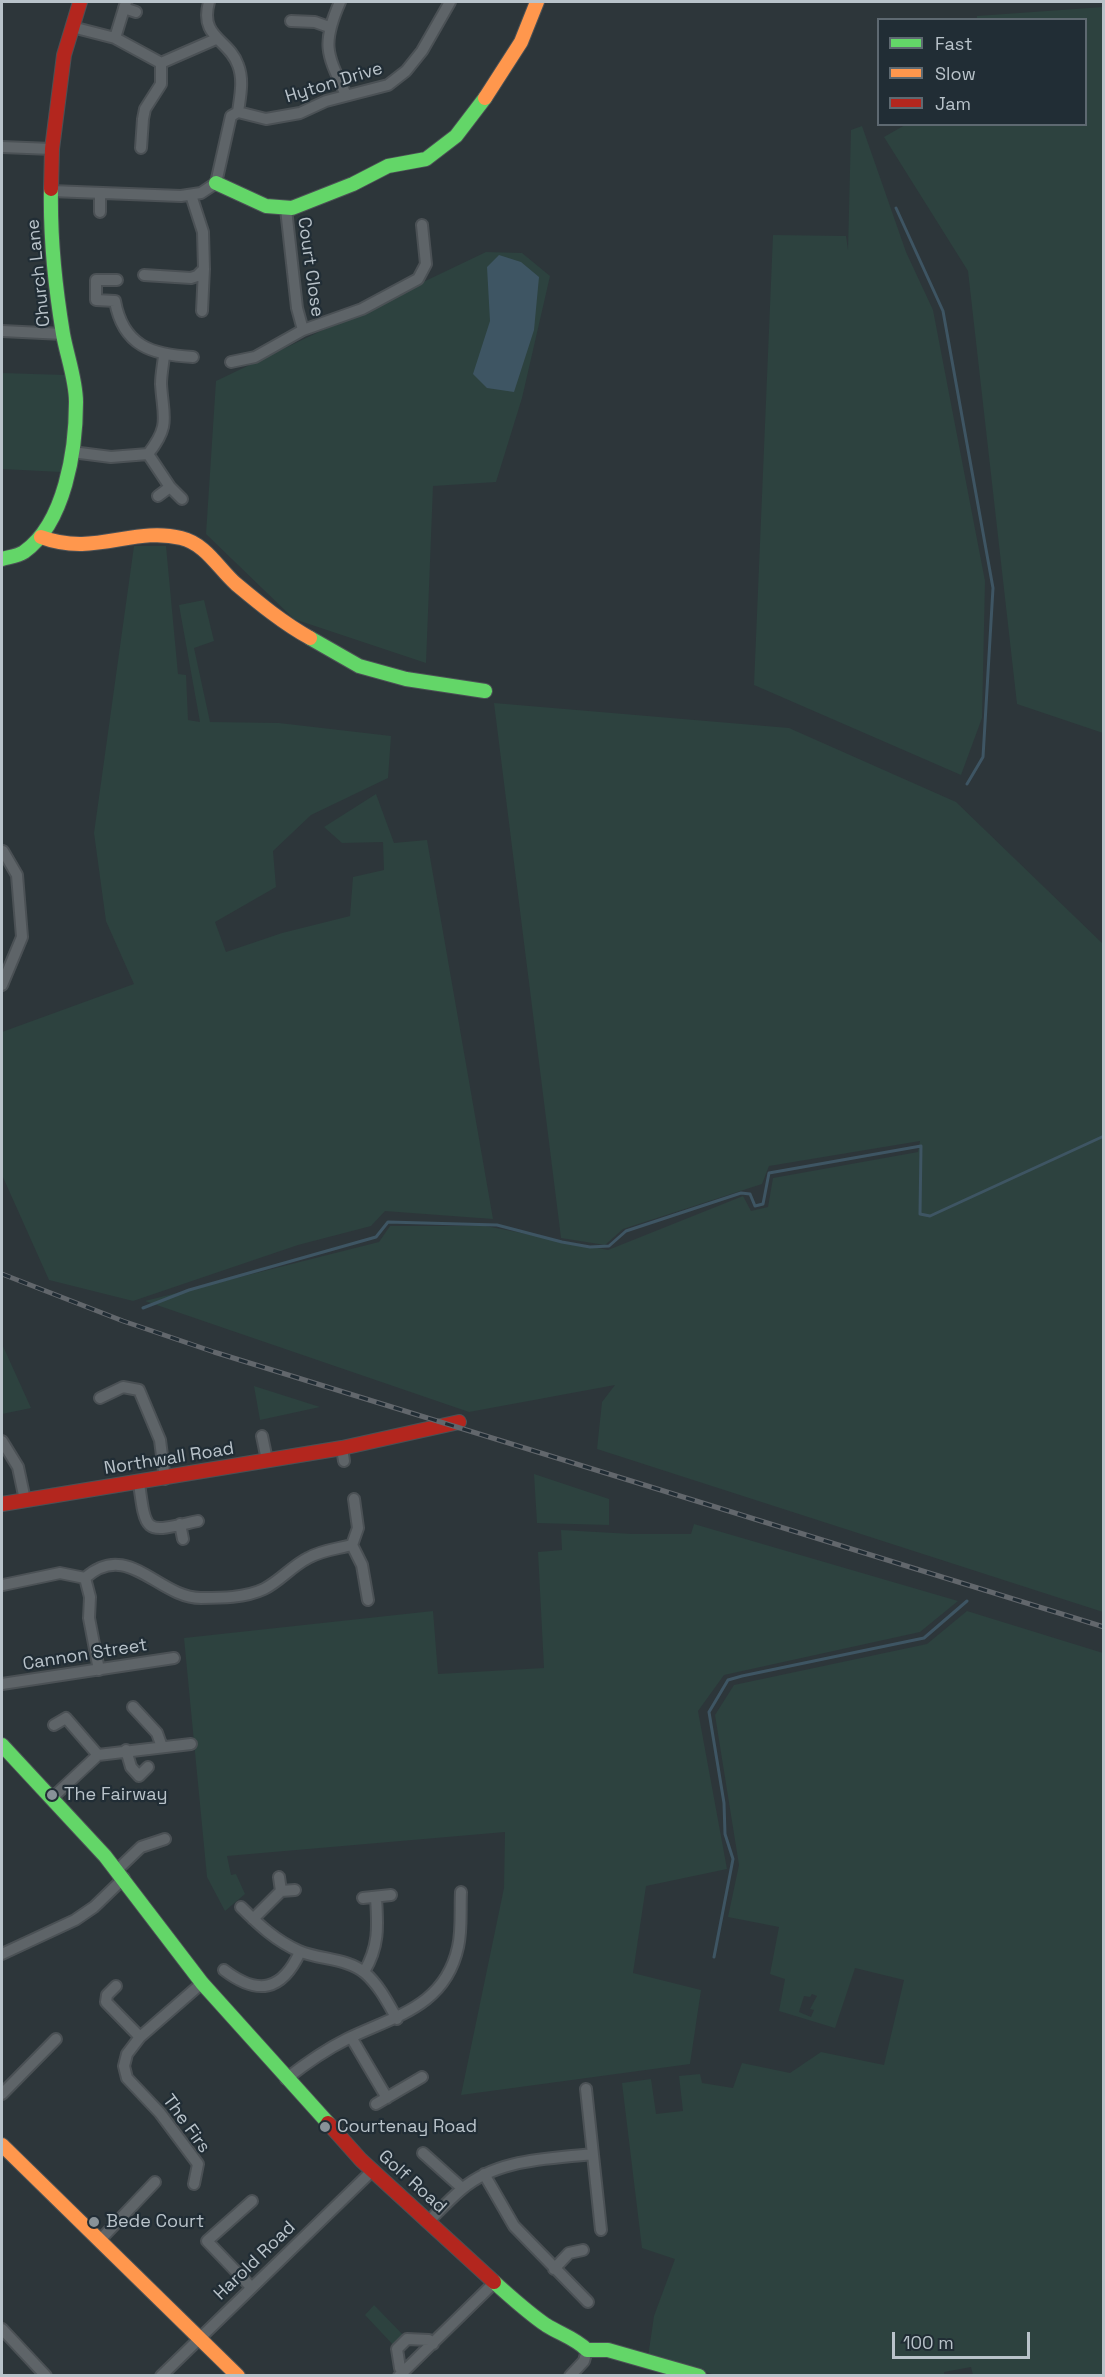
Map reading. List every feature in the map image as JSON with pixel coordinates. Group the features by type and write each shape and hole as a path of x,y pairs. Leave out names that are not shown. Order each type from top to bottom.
{"street":[{"name":"Church Lane","path":"2,559 22,554 41,537 57,512 72,452 76,400 63,334 51,238 51,191 52,149 64,56 80,2"},
{"path":"51,191 191,195 201,194 216,183 231,116 238,112 241,80 238,65 232,55 216,39 207,21 209,2"},
{"path":"340,2 329,27 327,49 346,95"},
{"name":"Hyton Drive","path":"238,112 266,119 300,113 326,101 374,89 397,79 422,51 450,2"},
{"path":"216,183 266,206 286,208 353,184 388,166 426,159 443,148 472,118 521,42 537,2"},
{"path":"115,38 125,5 136,12"},
{"path":"291,21 315,22 329,27"},
{"path":"72,27 115,38 161,63"},
{"path":"161,63 216,39"},
{"path":"141,148 135,130 160,84 161,63"},
{"path":"2,147 52,149"},
{"path":"100,193 100,212"},
{"path":"191,195 203,231 202,311"},
{"name":"Court Close","path":"286,208 297,308 303,330"},
{"name":"Court Close","path":"231,362 255,357 303,330 362,309 418,279 426,264 422,225"},
{"path":"144,275 190,278 197,276 204,269"},
{"path":"117,280 96,280 96,300 114,301 117,315 136,343 164,356 193,357"},
{"path":"2,331 63,334"},
{"path":"148,454 165,429 166,418 161,382 164,356"},
{"path":"72,452 111,457 148,454"},
{"path":"148,454 170,487 182,499"},
{"path":"158,496 170,487"},
{"path":"41,537 63,545 158,537 188,538 202,548 247,595 278,620 359,666 406,679 484,691"},
{"path":"2,985 22,938 17,874 3,851"},
{"path":"100,1398 123,1387 139,1390 160,1440 165,1479"},
{"name":"Northwall Road","path":"2,1504 165,1479 267,1460 343,1455 459,1422"},
{"path":"262,1436 267,1460"},
{"path":"2,1441 18,1467 25,1500"},
{"path":"140,1483 144,1519 147,1524 155,1528 198,1521"},
{"path":"354,1499 350,1512 358,1528 352,1545 362,1565 368,1600"},
{"path":"180,1524 183,1539"},
{"path":"2,1587 60,1573 85,1578 103,1565 121,1565 137,1569 180,1594 198,1598 248,1595 272,1585 308,1558 325,1550 352,1545"},
{"path":"85,1578 90,1597 89,1618 99,1670"},
{"path":"272,1585 278,1594"},
{"path":"367,1587 379,1586"},
{"name":"Cannon Street","path":"2,1684 174,1658"},
{"path":"133,1707 157,1733 162,1747"},
{"path":"54,1725 66,1718 98,1755"},
{"path":"51,1799 98,1755 191,1744"},
{"name":"Golf Road","path":"2,1745 120,1874 202,1983 286,2079 372,2171 494,2283 528,2313 557,2332 578,2341 587,2350 608,2350 699,2376"},
{"path":"126,1750 131,1767 139,1776 148,1767"},
{"path":"2,1954 75,1920 94,1907 141,1847 165,1839"},
{"path":"279,1877 281,1890"},
{"path":"253,1919 281,1890 295,1890"},
{"path":"286,2079 305,2064 351,2037 397,2019 417,2008 434,1992 448,1972 458,1947 461,1892"},
{"path":"363,1898 391,1895"},
{"path":"364,1972 375,1953 378,1938 376,1898"},
{"path":"241,1907 269,1934 300,1952 348,1964 364,1972 376,1985 397,2019"},
{"path":"224,1970 238,1974 254,1987 273,1984 292,1969 300,1952"},
{"path":"116,1986 107,1995 106,2002 140,2037 202,1983"},
{"name":"The Firs","path":"140,2037 127,2054 124,2066 128,2078 160,2113 198,2164 194,2184"},
{"path":"351,2037 387,2098"},
{"path":"2,2094 56,2040"},
{"path":"376,2104 413,2089 422,2077"},
{"path":"586,2090 601,2230"},
{"path":"2,2145 201,2336 238,2376"},
{"path":"423,2153 437,2158 462,2188"},
{"path":"428,2222 462,2188 505,2166 592,2154"},
{"name":"Harold Road","path":"161,2376 372,2171"},
{"path":"484,2175 508,2218 554,2269 588,2302"},
{"path":"101,2239 155,2182"},
{"path":"251,2287 203,2244 236,2209 252,2200"},
{"path":"600,2214 613,2215"},
{"path":"554,2269 569,2253 583,2250"},
{"path":"401,2374 494,2283"},
{"path":"2,2329 46,2376"},
{"path":"401,2374 397,2349 407,2339 429,2340 433,2344"},
{"path":"570,2376 584,2361 587,2350"}],"green space":[{"path":"1104,7 1103,733 1017,704 968,271 884,137 903,126 1087,126 1087,18 977,18 977,16"},
{"path":"862,126 906,252 933,310 985,581 982,718 961,775 754,685 773,235 846,236 848,250 851,130"},
{"path":"486,252 522,253 550,276 522,398 496,482 433,486 426,663 294,619 206,534 216,381"},
{"path":"2,373 65,375 70,420 61,472 2,469"},
{"path":"134,546 166,546 178,674 186,675 188,720 200,722 179,605 204,600 214,641 194,648 210,722 279,723 391,736 388,778 311,815 273,851 276,887 215,922 226,952 282,933 350,916 353,877 384,870 383,842 342,843 324,827 376,794 394,843 427,840 493,1219 385,1211 371,1226 298,1245 133,1301 49,1280 2,1175 2,1032 134,984 106,921 94,833"},
{"path":"494,703 789,728 956,802 1103,944 1103,1612 597,1449 602,1402 615,1385 469,1412 145,1301 379,1242 390,1226 486,1226 608,1250 743,1196 751,1211 768,1207 773,1178 918,1152 920,1141 769,1166 762,1184 623,1229 605,1245 561,1238"},
{"path":"2,1344 31,1408 2,1414"},
{"path":"254,1386 320,1407 260,1420"},
{"path":"534,1474 609,1499 609,1525 537,1523"},
{"path":"694,1524 958,1601 920,1632 724,1675 698,1711 727,1869 646,1886 633,1973 701,1990 690,2064 461,2095 504,1888 505,1832 227,1856 231,1875 236,1874 245,1894 225,1911 207,1877 184,1638 433,1611 438,1674 544,1668 538,1552 562,1550 561,1530 632,1534 691,1534"},
{"path":"967,1611 1103,1653 1103,2375 973,2375 971,2367 944,2372 944,2376 720,2376 648,2357 654,2316 675,2259 642,2248 622,2083 651,2079 656,2114 683,2111 679,2076 700,2074 702,2083 733,2088 742,2063 790,2073 821,2052 884,2065 904,1980 855,1968 835,2028 779,2011 785,1979 770,1974 779,1927 728,1917 739,1865 715,1715 734,1685 927,1644","holes":["812,1994 817,1996 810,2009 814,2010 811,2017 799,2012 804,1996 810,1997"]},
{"path":"374,2305 407,2339 397,2349 365,2315"}],"water":[{"path":"499,255 521,262 539,277 534,330 514,392 487,388 473,374 490,321 487,267"}],"waterway":[{"path":"896,208 943,311 993,588 983,757 967,784"},
{"path":"143,1308 189,1290 376,1237 388,1222 497,1225 562,1242 590,1247 609,1246 626,1231 741,1193 750,1194 755,1206 763,1204 769,1173 921,1146 920,1214 930,1216 1104,1136"},
{"path":"714,1957 733,1859 725,1834 724,1803 709,1712 728,1680 924,1638 967,1601"}],"railway":[{"path":"2,1274 123,1321 214,1352 1104,1627"}],"traffic: fast":[{"path":"216,183 266,206 292,208 353,184 388,166 426,159 456,136 485,98"},
{"path":"2,559 24,552 38,539 49,523 65,484 74,442 76,394 63,334 55,280 51,189"},
{"path":"310,638 359,666 406,679 485,691"},
{"path":"2,1745 105,1856 202,1983 328,2123"},
{"path":"494,2282 539,2320 578,2342 587,2350 608,2350 699,2376"}],"traffic: slow":[{"path":"485,98 521,42 537,2"},
{"path":"41,537 79,544 164,535 190,541 205,551 236,584 254,599 281,620 310,638"},
{"path":"2,2145 238,2376"}],"traffic: jam":[{"path":"51,189 52,149 64,55 80,2"},
{"path":"2,1504 342,1448 459,1422"},
{"path":"328,2123 361,2160 494,2282"}],"place":[{"name":"The Fairway","path":"52,1795"},
{"name":"Courtenay Road","path":"325,2127"},
{"name":"Bede Court","path":"94,2222"}]}
